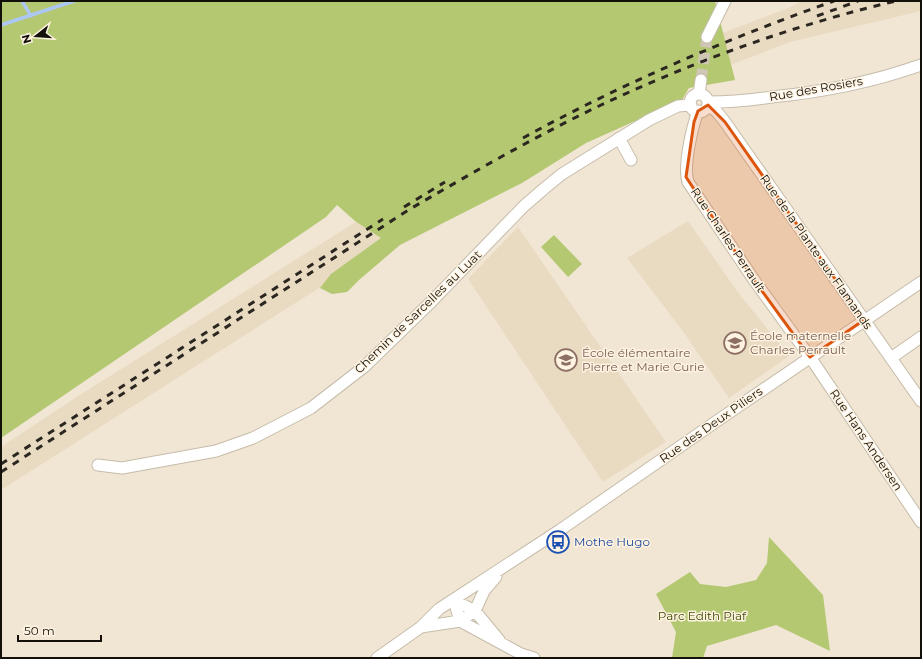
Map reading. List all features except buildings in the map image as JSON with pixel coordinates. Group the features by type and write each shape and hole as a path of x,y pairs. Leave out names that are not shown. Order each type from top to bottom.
{"street":[{"path":"707,37 725,1"},
{"name":"Rue des Rosiers","path":"708,104 800,94 847,86 905,71 921,65"},
{"path":"699,94 701,80"},
{"path":"631,160 619,138 678,106 704,110 708,104 706,97 699,94 693,96 691,102 694,108"},
{"name":"Rue de la Plante aux Flamands","path":"708,104 725,122 921,401"},
{"name":"Rue Charles Perrault","path":"694,108 694,122 685,172 688,182 754,280 810,357"},
{"name":"Chemin de Sarcelles au Luat","path":"98,465 122,468 216,451 253,438 311,408 364,367 432,302 524,206 562,174 619,138"},
{"name":"Rue des Deux Piliers","path":"377,658 421,627 439,609 501,570 560,530 921,282"},
{"path":"891,358 921,338"},
{"name":"Rue Hans Andersen","path":"810,357 921,522"},
{"name":"Rue des Deux Piliers","path":"421,627 460,621 475,611 484,592 501,570"},
{"path":"454,600 475,611 502,643"},
{"path":"454,600 460,621 521,654 534,658"}],"highlighted area":[{"path":"708,105 725,122 864,320 810,357 754,280 686,177 694,122 698,111"}],"shaded area":[{"path":"802,1 921,1 921,11 790,42 634,102 412,229 1,490 1,447 75,398 375,210 633,67 786,9"},
{"path":"688,221 737,291 789,356 729,398 682,330 627,258"},
{"name":"École élémentaire Pierre et Marie Curie","path":"518,227 666,442 603,482 468,279"}],"green space":[{"path":"1,1 715,1 735,80 689,88 682,100 586,143 522,183 400,245 347,292 332,294 320,288 331,274 381,238 355,221 337,205 326,217 1,438"},
{"path":"554,235 582,264 568,277 541,247"},
{"name":"Parc Edith Piaf","path":"769,537 823,595 830,651 776,625 707,646 703,658 672,658 676,632 656,594 690,572 700,584 726,587 756,580 767,563"}],"waterway":[{"path":"22,1 31,16"},
{"path":"1,25 74,1"}],"tunnel":[{"path":"701,80 707,37"}],"railway":[{"path":"523,138 599,99 676,63 754,31 834,1"},
{"path":"817,16 858,1"},
{"path":"1,472 410,209 551,130 599,106 708,59 820,21 896,1"},
{"path":"404,207 445,182"},
{"path":"1,464 383,219"}],"place":[{"name":"École maternelle Charles Perrault","path":"735,343"},
{"name":"École élémentaire Pierre et Marie Curie","path":"566,360"},
{"name":"Mothe Hugo","path":"558,542"}]}
